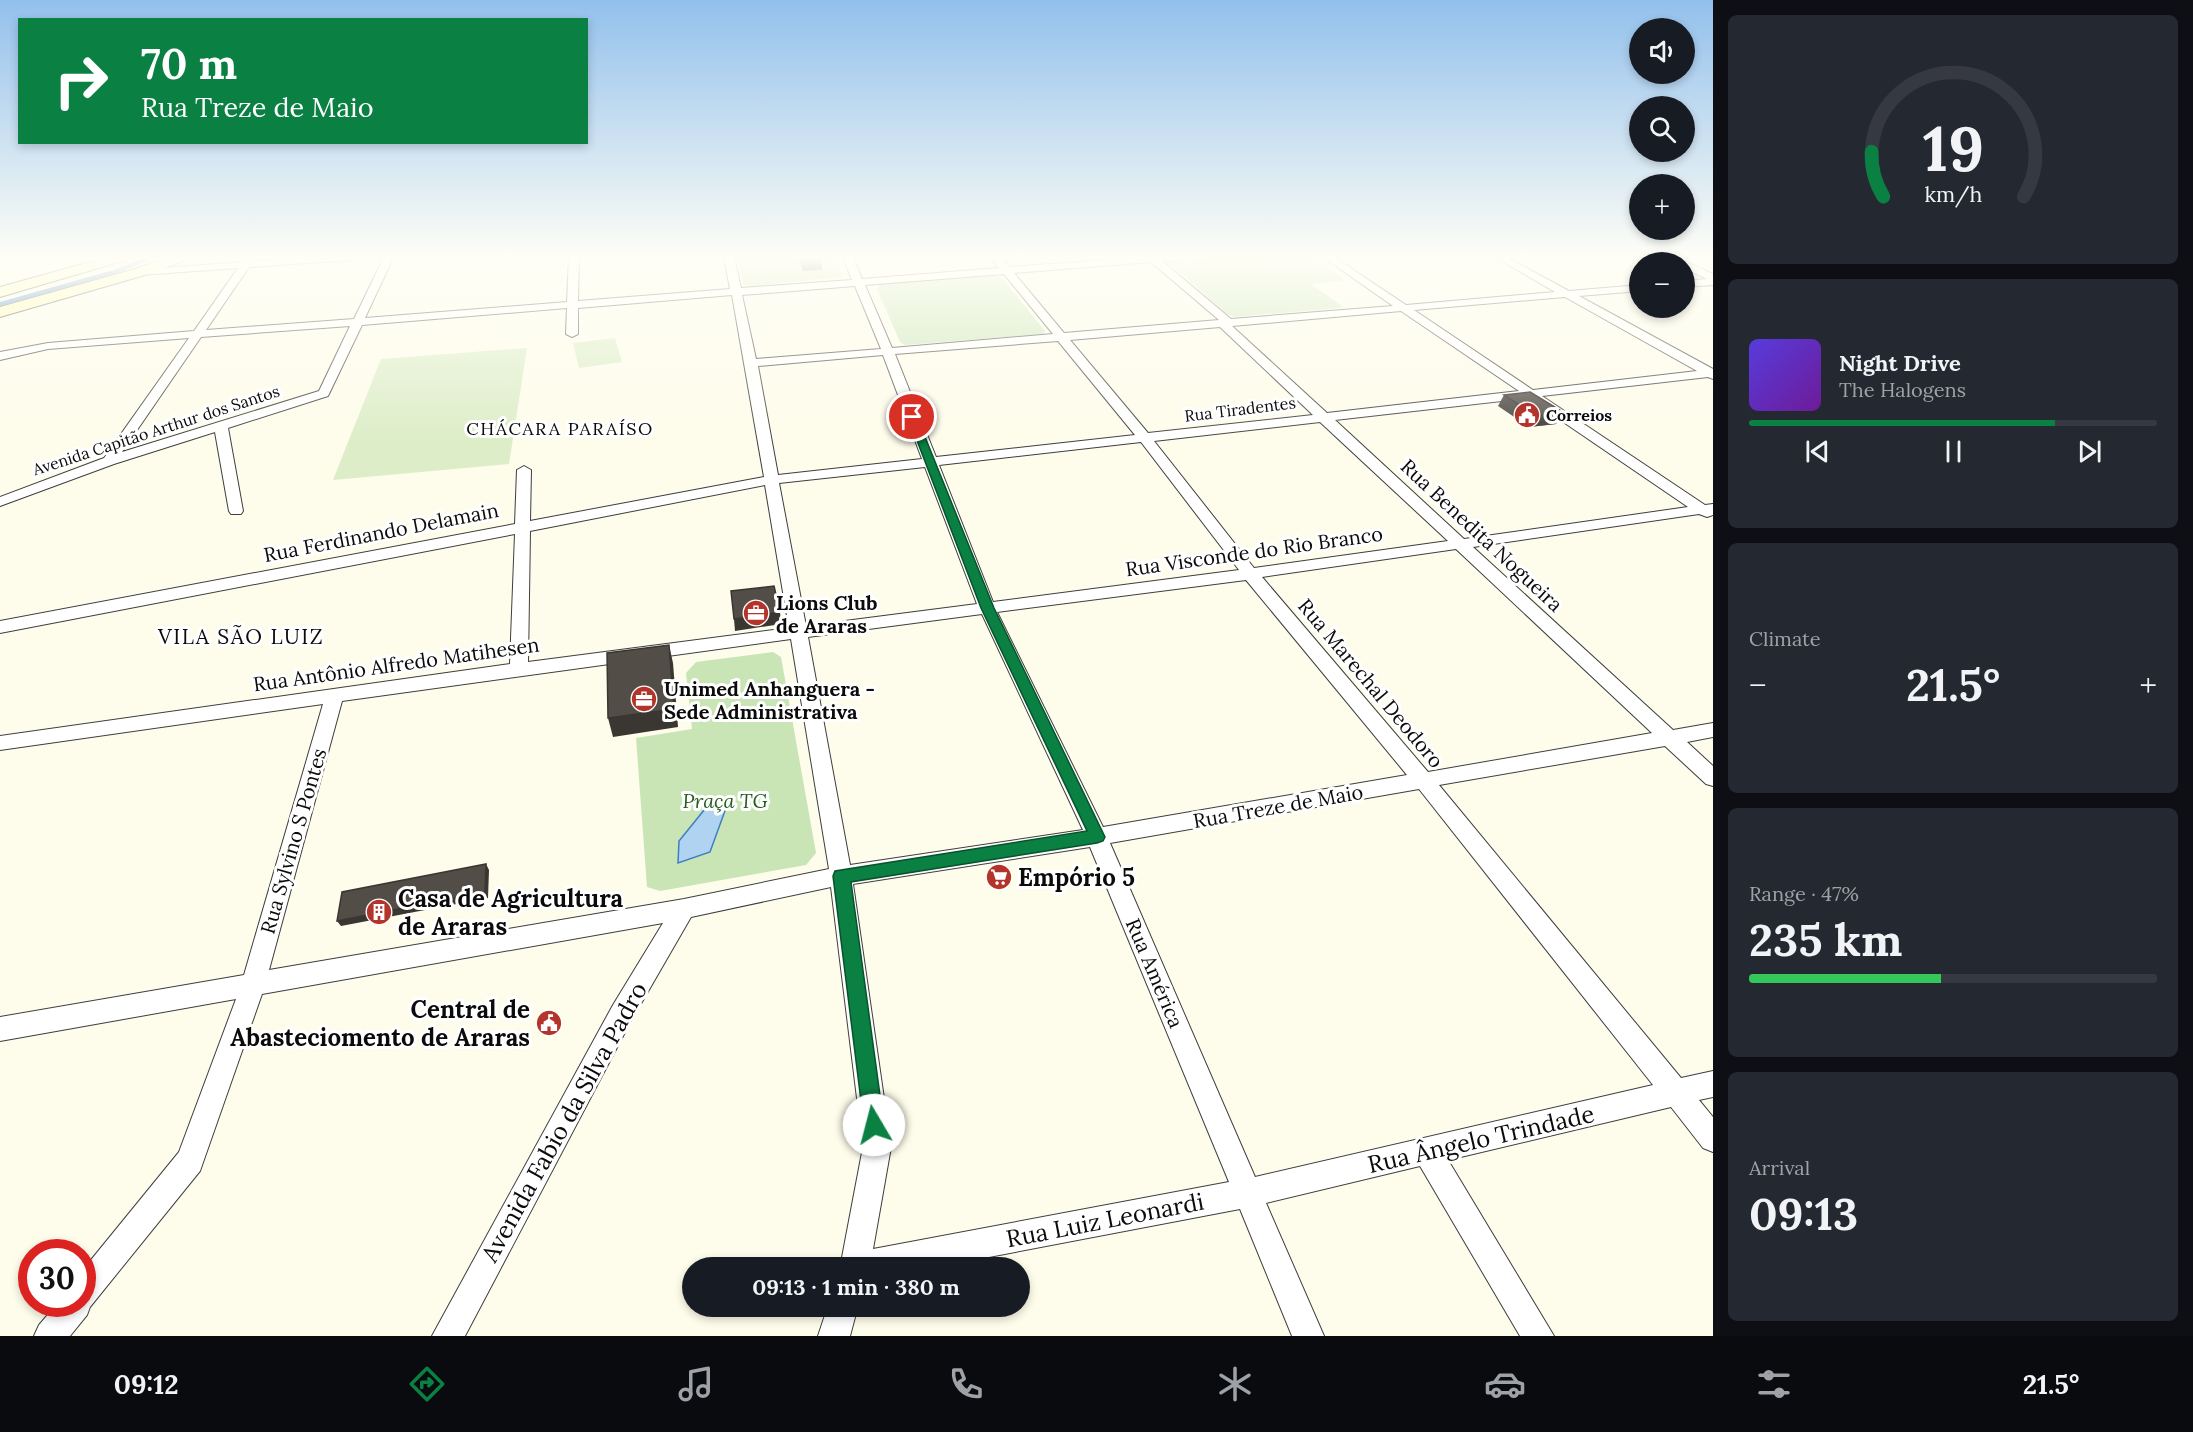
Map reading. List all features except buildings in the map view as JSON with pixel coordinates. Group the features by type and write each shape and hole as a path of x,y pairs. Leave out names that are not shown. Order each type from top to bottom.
{"street":[{"path":"109,461 208,319"},
{"path":"0,356 48,346 389,319"},
{"path":"572,319 572,334"},
{"path":"741,319 751,363 841,876 877,1147 857,1257"},
{"name":"Rua América","path":"875,319 987,608 1097,837 1308,1336"},
{"name":"Rua Marechal Deodoro","path":"1046,319 1145,438 1250,574 1424,781 1713,1137"},
{"name":"Rua Benedita Nogueira","path":"1221,319 1713,778"},
{"path":"751,363 1269,319"},
{"path":"1422,319 1709,512"},
{"path":"1613,319 1712,374"},
{"name":"Avenida Capitão Arthur dos Santos","path":"0,502 109,461 324,393 359,322"},
{"name":"Rua Tiradentes","path":"771,480 929,460 1712,374"},
{"path":"221,427 236,511"},
{"path":"519,669 524,470"},
{"name":"Rua Ferdinando Delamain","path":"0,627 771,480"},
{"name":"Rua Visconde do Rio Branco","path":"799,632 1250,574 1460,543 1709,512"},
{"name":"Rua Antônio Alfredo Matihesen","path":"0,743 519,669 799,632"},
{"name":"Rua Sylvino S Pontes","path":"96,1278 190,1161 253,986 334,696"},
{"name":"Rua Treze de Maio","path":"0,1029 684,909 841,876 1097,837 1713,730"},
{"name":"Avenida Fabio da Silva Padro","path":"448,1336 622,1012 684,909"},
{"name":"Rua Ângelo Trindade","path":"1248,1193 1713,1084"},
{"path":"1427,1152 1538,1336"},
{"name":"Rua Luiz Leonardi","path":"908,1257 1248,1193"},
{"path":"50,1336 65,1317"},
{"path":"834,1336 840,1317"}],"green space":[{"path":"890,319 1036,319 1045,331 1043,334 905,345 900,342"},
{"path":"615,338 622,362 579,368 573,343"},
{"path":"527,348 509,464 333,480 381,359"},
{"name":"Praça TG","path":"773,652 781,657 816,853 806,865 660,891 647,887 636,738 692,729 686,673 696,662"}],"water":[{"path":"730,797 710,852 678,863 679,841 709,804"}],"place":[{"name":"Correios","path":"1527,415"},
{"name":"Lions Club de Araras","path":"756,613"},
{"name":"Unimed Anhanguera - Sede Administrativa","path":"644,699"},
{"name":"Empório 5","path":"999,877"},
{"name":"Casa de Agricultura de Araras","path":"379,912"},
{"name":"Central de Abasteciomento de Araras","path":"549,1023"}],"district":[{"name":"CHÁCARA PARAÍSO","path":"560,428"},
{"name":"VILA SÃO LUIZ","path":"241,636"}],"route":[{"path":"874,1125 841,876 1097,837 987,608 912,417"}]}
